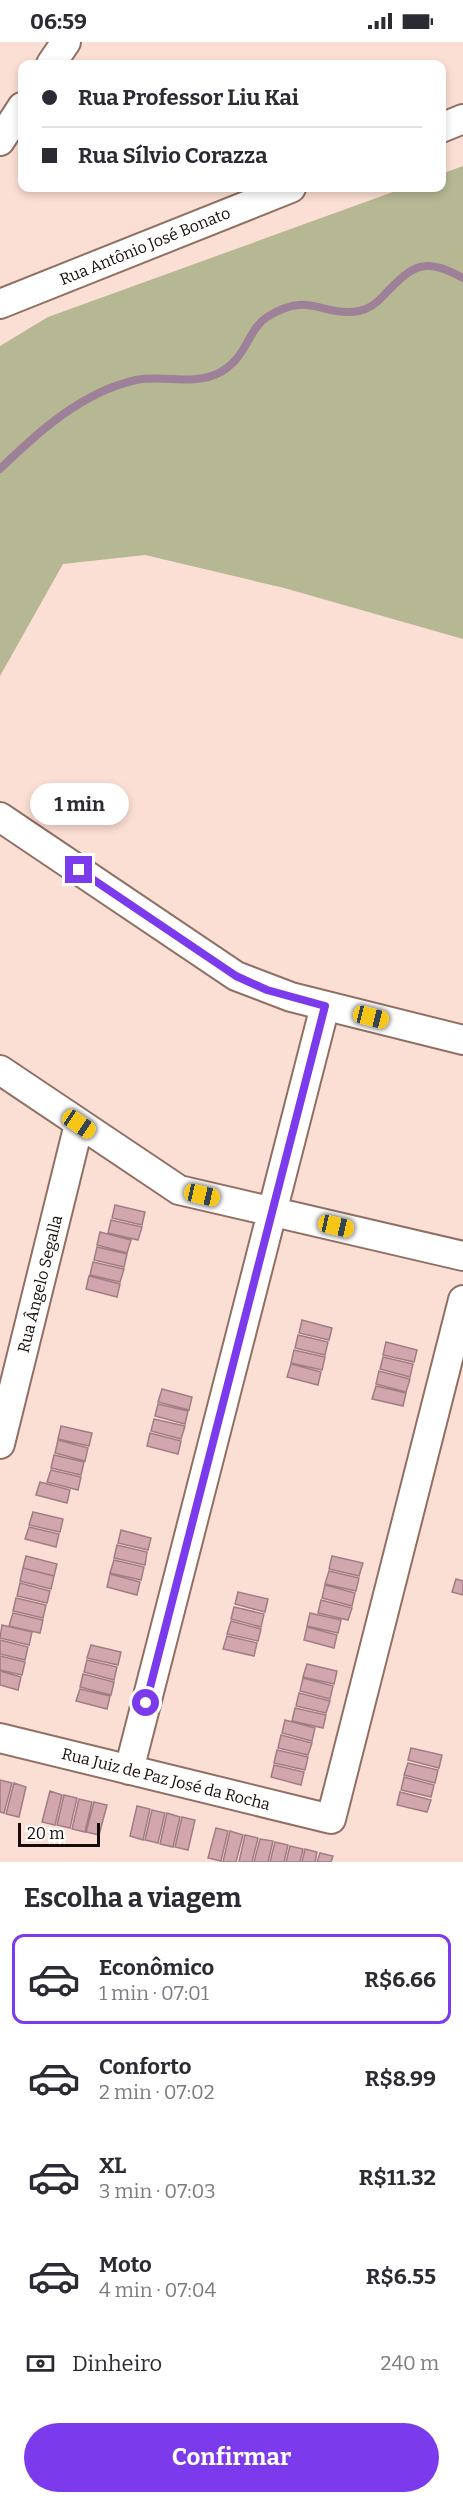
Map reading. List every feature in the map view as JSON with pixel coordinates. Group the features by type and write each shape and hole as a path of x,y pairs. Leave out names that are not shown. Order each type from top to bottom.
{"street":[{"path":"54,60 66,42"},
{"path":"0,141 18,113"},
{"path":"446,126 463,119"},
{"name":"Rua Antônio José Bonato","path":"0,304 281,192"},
{"path":"0,818 236,976 267,990 463,1040"},
{"path":"129,1770 325,1006"},
{"path":"0,1070 179,1190 463,1256"},
{"name":"Rua Ângelo Segalla","path":"0,1444 79,1124"},
{"name":"Rua Juiz de Paz José da Rocha","path":"0,1738 331,1819 463,1300"}],"green space":[{"path":"463,166 463,639 284,588 145,555 63,564 0,676 0,346 48,317 393,192 446,192 446,172"}],"building":[{"path":"115,1205 145,1212 142,1225 112,1218"},
{"path":"111,1220 142,1227 138,1240 108,1233"},
{"path":"100,1232 131,1240 127,1253 97,1245"},
{"path":"97,1247 127,1254 124,1267 94,1260"},
{"path":"93,1262 124,1269 120,1282 90,1275"},
{"path":"89,1276 120,1284 117,1297 86,1289"},
{"path":"302,1320 332,1328 329,1340 299,1333"},
{"path":"298,1335 328,1342 325,1355 295,1348"},
{"path":"386,1342 417,1350 414,1362 383,1355"},
{"path":"294,1350 325,1357 322,1370 291,1363"},
{"path":"383,1357 413,1364 410,1377 380,1369"},
{"path":"291,1364 321,1372 318,1385 287,1377"},
{"path":"379,1371 410,1379 406,1392 376,1384"},
{"path":"376,1386 406,1393 403,1406 372,1399"},
{"path":"162,1389 192,1397 189,1410 158,1402"},
{"path":"158,1404 188,1411 185,1424 155,1416"},
{"path":"154,1419 185,1426 181,1439 151,1431"},
{"path":"61,1426 92,1433 89,1446 58,1439"},
{"path":"150,1433 181,1441 178,1454 147,1446"},
{"path":"58,1440 88,1448 85,1461 55,1453"},
{"path":"54,1455 84,1462 81,1475 51,1468"},
{"path":"51,1470 81,1477 78,1490 47,1482"},
{"path":"40,1482 70,1490 67,1503 36,1495"},
{"path":"33,1512 63,1519 60,1532 29,1525"},
{"path":"29,1527 59,1534 56,1547 25,1539"},
{"path":"121,1530 151,1538 148,1550 118,1543"},
{"path":"117,1545 147,1552 145,1565 114,1558"},
{"path":"26,1556 57,1564 54,1576 23,1568"},
{"path":"332,1556 363,1563 359,1576 329,1569"},
{"path":"114,1560 144,1567 141,1580 110,1573"},
{"path":"23,1568 54,1576 51,1589 20,1581"},
{"path":"329,1571 359,1578 356,1591 325,1584"},
{"path":"110,1574 140,1582 137,1595 107,1587"},
{"path":"456,1579 463,1581 463,1595 452,1592"},
{"path":"20,1583 50,1591 47,1603 17,1596"},
{"path":"325,1585 355,1593 352,1606 322,1598"},
{"path":"238,1592 268,1599 265,1612 235,1604"},
{"path":"16,1598 46,1605 43,1618 13,1611"},
{"path":"321,1600 352,1608 348,1620 318,1613"},
{"path":"234,1607 264,1614 261,1627 231,1619"},
{"path":"13,1613 43,1620 40,1633 9,1626"},
{"path":"310,1613 341,1620 338,1633 307,1626"},
{"path":"231,1621 261,1629 258,1641 227,1634"},
{"path":"2,1625 32,1632 29,1645 0,1638"},
{"path":"307,1627 337,1635 334,1648 304,1640"},
{"path":"227,1636 257,1643 254,1656 223,1649"},
{"path":"0,1640 28,1647 25,1660 0,1654"},
{"path":"91,1645 121,1652 118,1665 87,1658"},
{"path":"0,1656 25,1662 22,1675 0,1670"},
{"path":"87,1660 117,1667 114,1680 84,1672"},
{"path":"307,1664 337,1671 334,1684 303,1677"},
{"path":"0,1671 21,1677 18,1690 0,1685"},
{"path":"83,1674 114,1682 111,1695 80,1687"},
{"path":"303,1678 333,1686 330,1699 300,1691"},
{"path":"80,1689 110,1696 107,1709 76,1701"},
{"path":"299,1693 330,1701 326,1713 296,1706"},
{"path":"295,1708 326,1715 323,1728 292,1721"},
{"path":"285,1720 315,1728 312,1741 282,1733"},
{"path":"281,1735 312,1743 308,1755 278,1748"},
{"path":"411,1748 442,1755 439,1768 408,1760"},
{"path":"277,1750 308,1757 305,1770 274,1763"},
{"path":"408,1763 438,1770 435,1783 404,1775"},
{"path":"274,1765 304,1772 301,1785 271,1777"},
{"path":"404,1777 434,1785 431,1797 401,1790"},
{"path":"0,1780 12,1783 4,1813 0,1812"},
{"path":"14,1783 26,1787 19,1817 6,1814"},
{"path":"50,1791 62,1795 55,1825 42,1822"},
{"path":"400,1792 431,1800 427,1812 397,1805"},
{"path":"64,1795 77,1798 70,1828 57,1825"},
{"path":"79,1799 92,1802 85,1832 72,1829"},
{"path":"94,1802 107,1805 99,1835 86,1832"},
{"path":"137,1806 150,1809 143,1840 130,1836"},
{"path":"152,1810 165,1813 158,1843 145,1840"},
{"path":"167,1813 180,1817 173,1847 160,1844"},
{"path":"182,1817 195,1820 188,1850 175,1847"},
{"path":"216,1828 228,1831 221,1861 208,1858"},
{"path":"230,1831 243,1835 236,1862 223,1862"},
{"path":"245,1835 258,1838 252,1862 239,1862"},
{"path":"260,1839 273,1841 268,1862 254,1862"},
{"path":"275,1842 288,1845 284,1862 270,1862"},
{"path":"290,1846 303,1849 300,1862 286,1862"},
{"path":"305,1849 317,1852 315,1862 302,1862"},
{"path":"320,1853 333,1856 331,1862 317,1862"}],"waterway":[{"path":"0,469 45,428 97,394 136,380 197,379 217,374 235,361 260,323 282,309 305,305 334,311 363,310 377,302 404,276 420,267 438,267 463,278"}],"route":[{"path":"79,870 236,976 267,990 325,1006 146,1703"}]}
